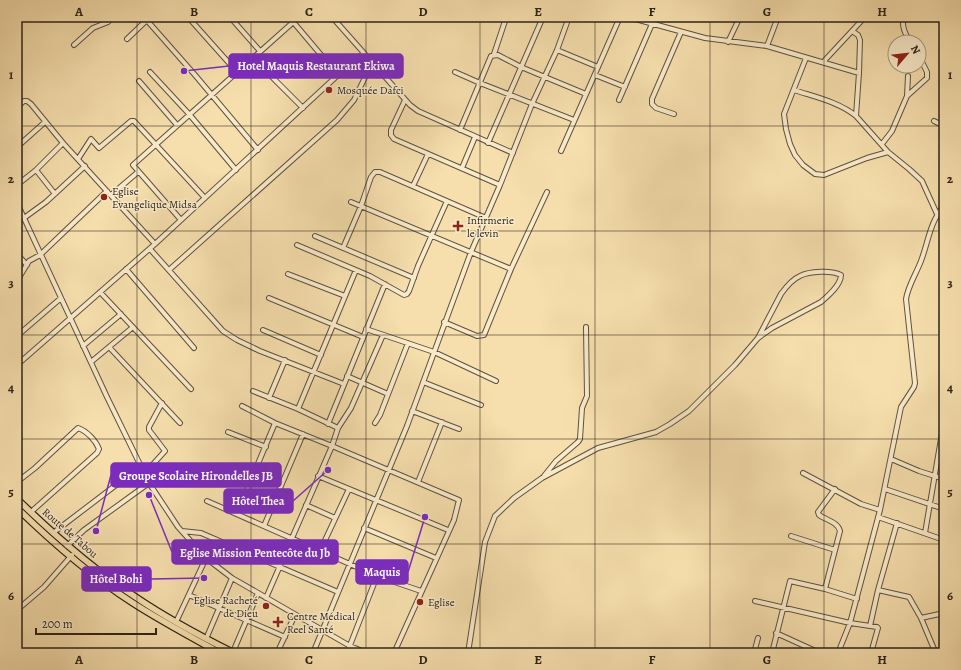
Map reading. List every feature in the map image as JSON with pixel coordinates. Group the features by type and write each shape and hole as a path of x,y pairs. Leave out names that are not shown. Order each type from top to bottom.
{"main road":[{"name":"Route de Tabou","path":"17,499 75,552 133,596 206,639 222,651"},
{"name":"Route de Tabou","path":"17,508 71,557 138,606 163,622 222,651 234,653"}],"street":[{"path":"74,45 93,28 108,22 113,17"},
{"path":"188,17 237,72"},
{"path":"230,17 260,51"},
{"path":"289,17 338,75"},
{"path":"181,220 133,165 298,17"},
{"path":"332,17 405,100 418,112 513,153"},
{"path":"488,143 543,17"},
{"path":"313,653 424,382 444,322 471,252 500,185 532,104 557,50 569,17"},
{"path":"561,151 620,17"},
{"path":"628,17 705,38 767,46 859,73"},
{"path":"726,17 739,19 728,42"},
{"path":"767,46 778,17"},
{"path":"824,63 825,60 865,17"},
{"path":"903,17 902,26 905,34"},
{"path":"127,39 147,18 258,150"},
{"path":"460,130 494,54 506,18"},
{"path":"619,100 652,24"},
{"path":"852,31 858,35 860,40 856,116"},
{"path":"674,114 656,108 652,104 652,99 681,32"},
{"path":"557,50 598,67"},
{"path":"17,365 150,249 338,75 364,53"},
{"path":"494,54 586,94"},
{"path":"253,58 303,108"},
{"path":"806,58 784,114 786,129 795,155 802,165 815,174 824,175 867,158 888,152"},
{"path":"168,270 337,120 354,100 372,63"},
{"path":"150,72 189,114 236,170"},
{"path":"455,72 574,120"},
{"path":"907,96 927,78 927,74"},
{"path":"594,75 625,87"},
{"path":"882,144 892,131 907,96 908,76"},
{"path":"139,81 177,125"},
{"path":"794,90 840,106 849,110 856,116 888,152 922,181 936,214"},
{"path":"405,100 391,130 391,135 394,139 500,185"},
{"path":"17,107 24,101 27,101 155,244"},
{"path":"78,159 91,139 99,148 131,121 134,121 204,198"},
{"path":"934,121 944,126"},
{"path":"17,147 45,122"},
{"path":"462,168 476,137"},
{"path":"17,185 36,170 63,143"},
{"path":"413,186 428,154"},
{"path":"24,218 55,194 85,166"},
{"path":"36,170 55,194"},
{"path":"111,195 138,172"},
{"path":"343,248 361,206 371,176 374,172 380,172 486,218"},
{"path":"17,281 29,261 40,255 107,191"},
{"path":"444,322 477,336 484,335 511,269 547,192"},
{"path":"297,245 386,284 404,295 409,291 447,201"},
{"path":"351,202 511,269"},
{"path":"17,203 40,255 149,483 182,531 206,558 232,578 350,646 366,653"},
{"path":"838,653 850,623 880,510 902,407 915,383 906,299 907,291 921,262 936,214 944,206"},
{"path":"315,236 414,278"},
{"path":"150,249 223,331 236,340 344,384"},
{"path":"17,254 27,265"},
{"path":"126,269 194,348"},
{"path":"298,409 356,270"},
{"path":"468,653 485,542 495,516 502,508 542,478 598,448 656,432 689,411 706,396 758,338 786,287 800,276 813,272 836,273 841,275 841,280 821,302 772,328 758,338"},
{"path":"288,274 345,296"},
{"path":"328,424 366,329 386,284"},
{"path":"100,292 191,389"},
{"path":"17,336 61,298"},
{"path":"269,298 333,326 363,337"},
{"path":"83,346 121,314"},
{"path":"91,362 133,326"},
{"path":"542,478 556,461 580,439 582,408 588,396 586,327"},
{"path":"366,329 434,352 496,381"},
{"path":"263,330 321,355"},
{"path":"266,598 332,446 338,428 351,408 383,335"},
{"path":"375,423 408,343"},
{"path":"109,347 180,424"},
{"path":"269,398 286,360"},
{"path":"347,376 388,394"},
{"path":"424,382 481,405"},
{"path":"253,391 298,409 338,428"},
{"path":"145,473 165,451 149,430 149,427 162,404"},
{"path":"242,406 275,423 459,500 454,520 448,530 394,653"},
{"path":"412,411 459,429"},
{"path":"925,533 944,421"},
{"path":"418,482 442,422"},
{"path":"237,514 275,423"},
{"path":"17,482 35,468 78,428 84,430 97,444 99,449 97,453 31,512"},
{"path":"228,432 266,447"},
{"path":"264,526 303,434"},
{"path":"891,459 919,471 944,479"},
{"path":"53,533 141,466"},
{"path":"802,473 861,504 880,510"},
{"path":"318,476 448,530"},
{"path":"68,546 84,530 149,483"},
{"path":"320,551 349,489"},
{"path":"825,589 840,531 834,523 819,515 818,512 835,489"},
{"path":"885,489 944,509"},
{"path":"207,501 377,576 421,591"},
{"path":"306,505 335,518"},
{"path":"878,517 944,540"},
{"path":"870,626 878,590 897,523"},
{"path":"364,528 436,558"},
{"path":"182,531 201,533 338,592"},
{"path":"791,536 835,550"},
{"path":"17,610 44,587 75,552"},
{"path":"176,622 206,558"},
{"path":"347,653 377,576"},
{"path":"206,639 232,578"},
{"path":"772,653 782,608 790,581 857,598"},
{"path":"878,590 909,597 921,618 934,649 936,652 944,652"},
{"path":"234,653 258,593"},
{"path":"189,595 285,637"},
{"path":"755,601 878,628 871,653"},
{"path":"921,618 944,613"},
{"path":"278,653 295,615"},
{"path":"776,633 820,653"},
{"path":"754,653 758,638"}],"place":[{"name":"Hotel Maquis Restaurant Ekiwa","path":"184,71"},
{"name":"Mosquée Dafci","path":"329,90"},
{"name":"Eglise Evangelique Midsa","path":"104,197"},
{"name":"Infirmerie le levin","path":"458,226"},
{"name":"Hôtel Thea","path":"328,470"},
{"name":"Eglise Mission Pentecôte du Jb","path":"149,495"},
{"name":"Maquis","path":"425,517"},
{"name":"Groupe Scolaire Hirondelles JB","path":"96,531"},
{"name":"Hôtel Bohi","path":"204,578"},
{"name":"Eglise","path":"420,602"},
{"name":"Eglise Racheté de Dieu","path":"266,606"},
{"name":"Centre Médical Reel Santé","path":"278,622"}]}
